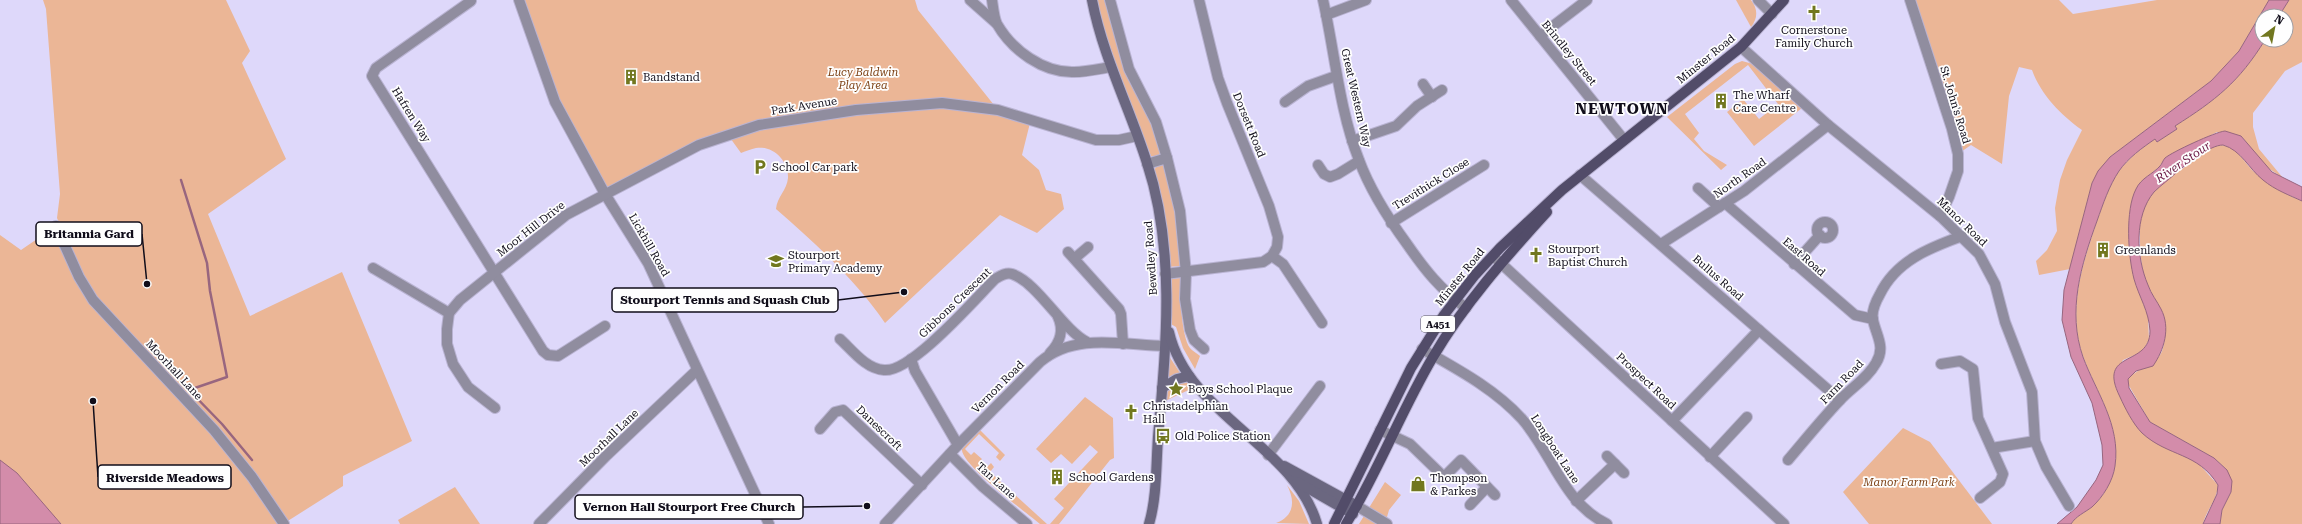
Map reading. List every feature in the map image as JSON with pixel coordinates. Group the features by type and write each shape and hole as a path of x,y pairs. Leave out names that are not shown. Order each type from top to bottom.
{"main road":[{"name":"Bewdley Road","path":"1092,0 1111,67 1147,164 1159,211 1165,274 1167,324 1154,495 1149,524"},
{"name":"Minster Road","path":"1334,524 1422,349 1455,300 1493,256 1580,175 1741,47 1784,0"},
{"name":"Minster Road","path":"1346,524 1355,510 1392,435 1434,356 1466,308 1501,263 1580,175"},
{"path":"1167,324 1174,350 1189,376 1211,400 1291,478 1306,498 1317,524"},
{"path":"1162,388 1177,379 1189,376"},
{"path":"1268,455 1344,504"},
{"path":"1291,478 1355,510"}],"street":[{"name":"Lickhill Road","path":"519,0 546,81 555,102 605,194 648,263 672,310 697,370 769,524"},
{"path":"970,0 996,23 1016,49 1037,62 1058,71 1074,72 1111,67"},
{"path":"992,0 996,23"},
{"path":"1110,0 1129,69 1156,122 1167,158 1180,211 1186,272 1184,300 1190,330 1194,340 1204,349"},
{"name":"Dorsett Road","path":"1200,0 1218,78 1226,103 1269,206 1278,237 1277,246 1272,256"},
{"name":"Great Western Way","path":"1323,0 1336,76 1352,140 1359,161 1391,222 1435,283 1466,308"},
{"path":"1326,15 1366,0"},
{"name":"Brindley Street","path":"1511,0 1624,140"},
{"path":"1540,36 1587,0"},
{"path":"1758,0 1772,14"},
{"name":"St. John's Road","path":"1910,0 1952,129 1958,154 1958,171 1949,197 1940,216"},
{"name":"Hafren Way","path":"471,1 376,68 372,76 493,274"},
{"name":"Manor Road","path":"1741,47 1828,124 1940,216 1979,254 1995,284 2005,322 2032,392 2035,441 2046,467 2069,506"},
{"path":"1285,102 1308,86 1336,76"},
{"path":"1423,84 1432,97"},
{"path":"1352,140 1396,126 1413,110 1442,90"},
{"name":"Park Avenue","path":"605,194 699,145 728,135 759,125 856,110 942,103 998,110 1096,140 1119,140 1137,136"},
{"name":"North Road","path":"1661,244 1722,205 1777,167 1828,124"},
{"path":"1147,164 1167,158"},
{"path":"1318,166 1324,174 1330,177 1338,174 1359,161"},
{"name":"Trevithick Close","path":"1391,222 1484,165"},
{"name":"Bullus Road","path":"1580,175 1840,400"},
{"name":"East Road","path":"1698,188 1722,205 1855,315 1873,319"},
{"name":"Moor Hill Drive","path":"449,313 460,300 566,214 605,194"},
{"name":"Moorhall Lane","path":"56,226 79,278 93,300 214,430 252,477 284,524"},
{"path":"1794,264 1820,235"},
{"name":"Farm Road","path":"1788,460 1840,400 1862,381 1877,362 1881,346 1873,319 1875,303 1883,287 1895,272 1910,259 1934,246 1962,236"},
{"path":"1088,247 1071,255 1119,309 1121,314 1124,344"},
{"path":"1165,274 1263,262 1272,256 1283,264 1322,323"},
{"name":"Prospect Road","path":"1493,256 1784,524"},
{"path":"373,268 449,313 447,344 458,374 468,387 495,408"},
{"path":"493,274 542,351 548,355 558,356 605,326"},
{"name":"Gibbons Crescent","path":"912,359 925,349 995,278 1002,274 1010,274 1019,278 1056,313 1076,335 1087,342"},
{"path":"1047,356 1055,348 1060,335 1060,322 1056,313"},
{"path":"1672,422 1759,330"},
{"path":"840,339 866,363 877,369 885,370 894,368 912,359 915,370 958,445"},
{"name":"Vernon Road","path":"885,524 958,445 1047,356 1054,352 1087,342 1165,346"},
{"name":"Longboat Lane","path":"1422,349 1479,383 1502,400 1522,419 1540,442 1576,501 1607,524"},
{"path":"1941,364 1960,361 1973,369 1978,418 2003,474 2000,482 1980,498"},
{"name":"Moorhall Lane","path":"539,524 606,456 697,370"},
{"path":"1268,455 1320,386"},
{"name":"Danescroft","path":"820,429 835,412 843,410 922,485"},
{"path":"1710,457 1747,417"},
{"path":"1380,430 1410,444 1444,477 1461,460 1495,495"},
{"path":"1992,448 2035,441"},
{"name":"Tan Lane","path":"950,454 983,487 1027,524"},
{"path":"1607,456 1624,473"},
{"path":"1576,501 1615,464"},
{"path":"1470,505 1487,487"},
{"path":"1355,510 1368,512 1387,524"}],"green space":[{"path":"43,0 226,0 250,51 242,63 286,159 208,214 250,316 342,272 412,441 343,476 343,486 283,524 61,524 0,460 0,235 21,250 56,226 72,252 57,218 60,194 46,9"},
{"name":"Lucy Baldwin Play Area","path":"519,0 915,0 918,10 998,110 1031,119 1022,155 1039,170 1046,190 1061,194 1064,209 1037,233 1000,215 885,323 848,277 776,209 778,201 786,186 788,172 783,160 768,149 756,148 741,153 728,135 605,194 574,140"},
{"path":"1096,0 1107,0 1163,149 1158,157 1151,156 1115,66"},
{"path":"1736,0 1751,0 1753,3 1756,10 1756,17 1751,27"},
{"path":"1910,0 2059,0 2073,14 2157,0 2269,0 2264,8 2254,8 2254,26 2239,51 2211,81 2110,157 2092,183 2070,269 2039,275 2036,261 2047,250 2057,231 2055,208 2060,180 2067,160 2082,130 2052,104 2041,88 2032,70 2019,67 2009,96 2002,164 1971,145 1958,154"},
{"path":"2289,0 2302,0 2302,62 2285,71 2253,113 2253,127 2259,149 2283,178 2265,166 2241,136 2217,132 2165,159 2159,167 2141,182 2133,198 2129,219 2130,249 2134,278 2148,316 2149,340 2142,352 2123,360 2114,375 2116,388 2142,432 2160,445 2198,463 2218,485 2214,501 2206,514 2203,524 2071,524 2075,519 2092,507 2104,494 2110,483 2115,466 2116,451 2111,423 2083,356 2078,339 2076,322 2078,288 2086,254 2106,195 2115,177 2127,162 2155,139 2157,142 2177,129 2175,126 2203,108 2226,89 2246,68 2260,48 2294,48 2294,8 2284,8"},
{"path":"1742,61 1753,64 1802,108 1754,146 1727,112 1743,99 1759,119 1778,104 1748,65 1685,114 1699,133 1694,139 1704,151 1727,165 1721,170 1667,117 1735,64"},
{"path":"2219,145 2231,148 2252,170 2262,178 2273,186 2302,201 2302,524 2220,524 2222,510 2231,492 2227,470 2214,458 2150,422 2128,384 2128,379 2132,375 2153,362 2161,354 2165,339 2162,316 2146,281 2142,264 2140,246 2140,217 2143,207 2156,190 2174,174 2201,156 2206,150"},
{"path":"1158,165 1166,165 1178,212 1181,266 1166,267 1153,171"},
{"path":"1181,278 1181,304 1185,334 1190,348 1200,356 1195,369 1183,348 1176,327 1169,323 1167,279"},
{"path":"1169,356 1180,373 1166,379"},
{"path":"1187,382 1193,388 1165,401 1165,392 1178,384"},
{"path":"1085,397 1113,418 1114,458 1110,460 1059,524 1050,524 1064,508 1054,499 1098,452 1090,445 1072,464 1061,454 1051,463 1036,449"},
{"name":"Manor Farm Park","path":"1903,428 1930,442 1992,524 1869,524 1843,492"},
{"path":"980,430 1005,455 1000,461 996,457 999,453 979,434 965,449 971,455 974,452 982,459 979,462 986,468 991,463 994,467 990,472 1047,524 1040,524 995,488 972,466 964,456 962,449"},
{"path":"1385,482 1401,495 1389,510 1385,524 1359,524"},
{"path":"1287,485 1299,501 1309,524 1276,523 1287,516 1292,507 1290,491"},
{"path":"455,487 480,524 400,524 398,520"}],"water":[{"path":"2269,0 2289,0 2284,8 2264,8"},
{"path":"2254,26 2254,48 2260,48 2246,68 2226,89 2203,108 2175,126 2177,129 2157,142 2155,139 2131,158 2119,171 2106,195 2081,271 2076,305 2076,323 2078,340 2083,357 2111,423 2116,451 2115,466 2110,483 2104,494 2092,507 2071,524 2057,524 2077,507 2096,480 2103,465 2102,445 2092,403 2071,357 2062,320 2064,290 2092,183 2098,171 2110,157 2211,81 2239,51"},
{"name":"River Stour","path":"2225,131 2241,136 2272,172 2302,187 2302,201 2272,187 2258,176 2240,155 2229,147 2223,145 2212,148 2199,155 2154,192 2143,213 2140,225 2139,250 2148,285 2164,316 2166,324 2165,339 2157,360 2153,366 2136,371 2128,379 2129,388 2150,422 2214,458 2227,470 2232,481 2231,492 2222,510 2220,524 2203,524 2217,494 2218,485 2210,474 2201,466 2192,460 2162,447 2142,433 2132,421 2114,382 2115,372 2119,365 2142,350 2148,342 2150,331 2146,311 2134,279 2130,258 2130,209 2136,189 2138,185 2157,169 2169,155 2203,138"},
{"path":"0,460 17,473 61,524 0,524"}],"waterway":[{"path":"181,180 207,263 210,291 227,377 189,390 222,424 252,460"}],"place":[{"name":"Cornerstone Family Church","path":"1814,13"},
{"name":"Bandstand","path":"631,77"},
{"name":"The Wharf Care Centre","path":"1721,101"},
{"name":"School Car park","path":"760,167"},
{"name":"Greenlands","path":"2103,250"},
{"name":"Stourport Baptist Church","path":"1536,255"},
{"name":"Stourport Primary Academy","path":"776,261"},
{"name":"Britannia Gard","path":"147,284"},
{"name":"Stourport Tennis and Squash Club","path":"904,292"},
{"name":"Boys School Plaque","path":"1176,389"},
{"name":"Riverside Meadows","path":"93,401"},
{"name":"Christadelphian Hall","path":"1131,412"},
{"name":"Old Police Station","path":"1163,436"},
{"name":"School Gardens","path":"1057,477"},
{"name":"Thompson & Parkes","path":"1418,484"},
{"name":"Vernon Hall Stourport Free Church","path":"867,506"}],"district":[{"name":"NEWTOWN","path":"1622,109"}]}
